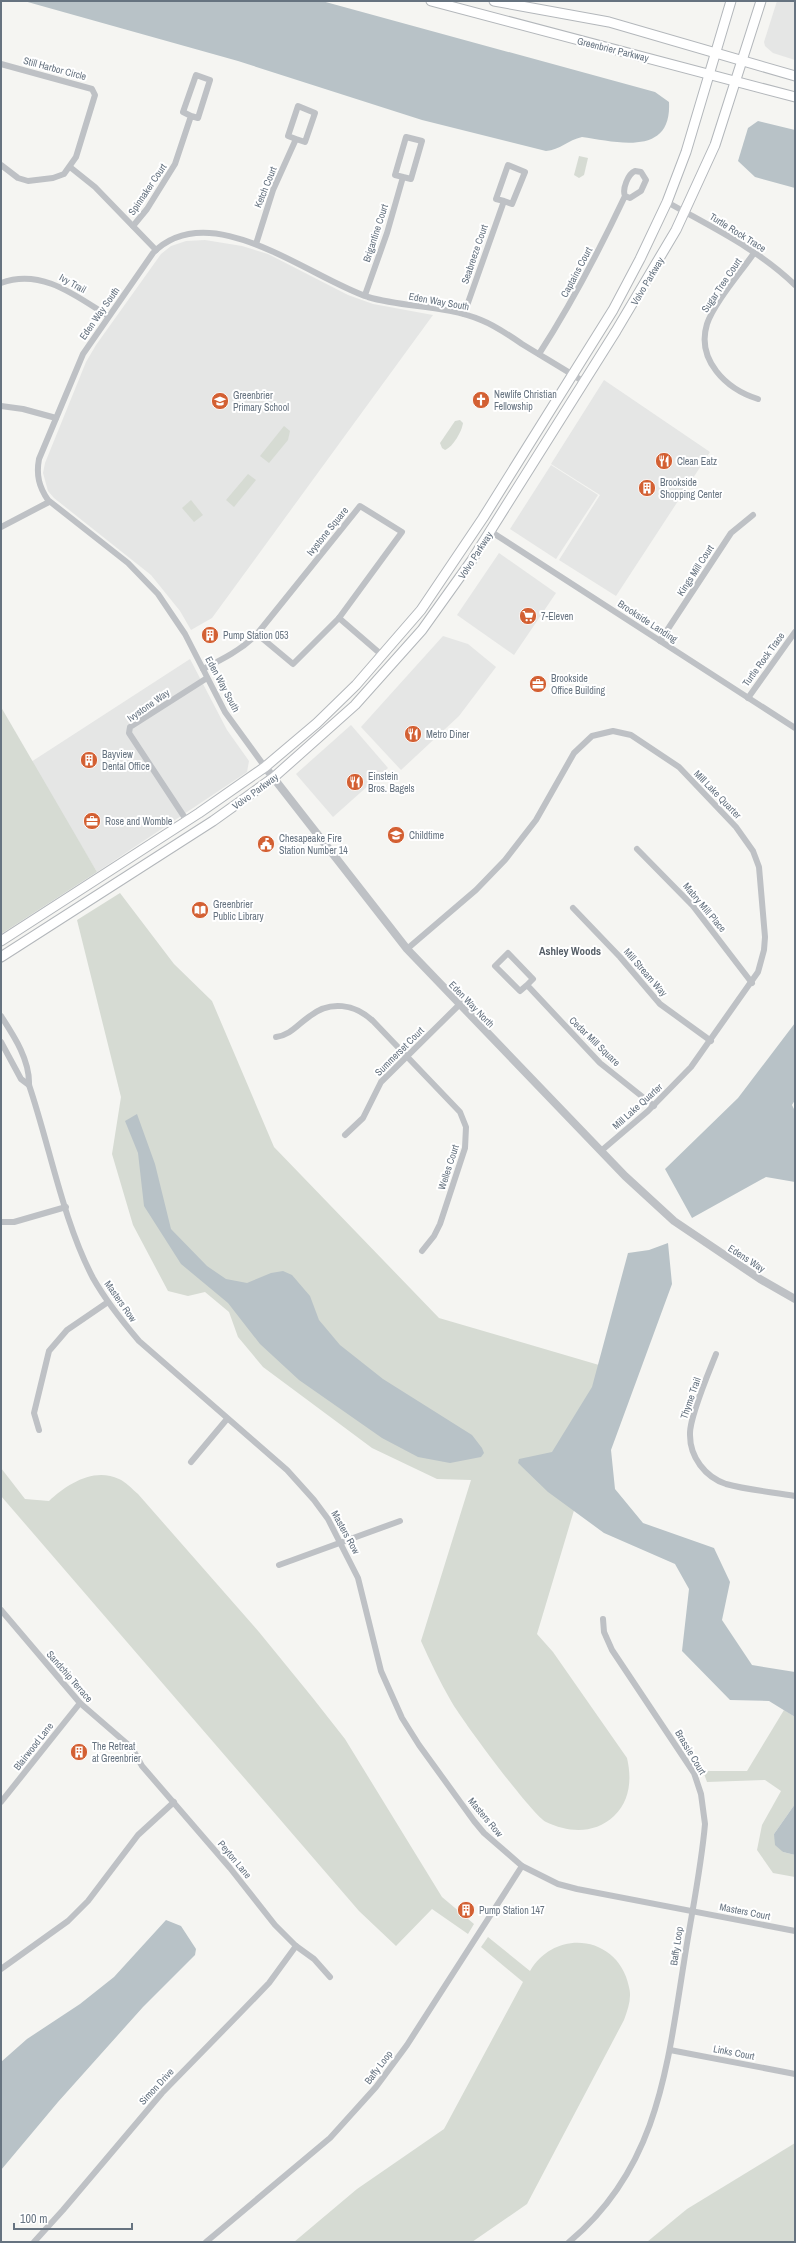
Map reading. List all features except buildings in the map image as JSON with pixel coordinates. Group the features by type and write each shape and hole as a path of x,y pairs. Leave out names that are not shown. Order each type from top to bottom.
{"main road":[{"name":"Greenbrier Parkway","path":"431,1 795,97"},
{"path":"494,1 609,22 795,76"},
{"name":"Volvo Parkway","path":"1,941 187,821 265,767 321,718 382,656 421,610 454,563 627,285 667,202 686,152 731,1"},
{"name":"Volvo Parkway","path":"1,957 213,821 273,778 337,722 400,657 439,608 490,531 584,382 653,270 685,212 715,145 761,1"}],"street":[{"name":"Still Harbor Circle","path":"1,64 92,89 95,99 76,157 70,167"},
{"name":"Spinnaker Court","path":"196,75 210,80 198,118 191,116 183,112 196,75"},
{"path":"298,106 315,113 305,142 296,139 288,136 298,106"},
{"name":"Spinnaker Court","path":"133,226 147,209 175,164 191,116"},
{"path":"406,137 422,141 411,179 403,177 395,175 406,137"},
{"name":"Ketch Court","path":"256,244 273,190 296,139"},
{"path":"1,165 22,180 31,181 58,177 70,167 95,187 156,250"},
{"path":"508,166 525,172 512,204 504,201 496,199 508,166"},
{"name":"Captains Court","path":"539,354 572,302 625,196 624,191 630,174 635,171 641,172 646,180 643,188 630,198 625,196"},
{"name":"Brigantine Court","path":"365,295 387,233 403,177"},
{"name":"Seabreeze Court","path":"464,314 504,201"},
{"name":"Turtle Rock Trace","path":"667,202 754,253 777,269 795,285"},
{"name":"Eden Way South","path":"265,767 225,712 175,617 151,586 128,563 49,502 40,486 37,469 39,459 83,354 108,316 156,250 175,238 196,233 218,235 256,244 365,295 397,304 464,314 497,327 584,382"},
{"name":"Sugar Tree Court","path":"754,253 711,316 705,338 708,356 717,374 736,390 758,399"},
{"name":"Ivy Trail","path":"1,283 28,279 53,283 108,316"},
{"path":"1,406 23,409 56,418"},
{"path":"1,527 49,502"},
{"name":"Ivystone Square","path":"203,669 228,657 245,646 257,634 360,506 402,532 339,618 293,664 257,634"},
{"name":"Kings Mill Court","path":"660,642 731,533 753,515"},
{"name":"Brookside Landing","path":"490,531 795,728"},
{"path":"339,618 382,656"},
{"name":"Turtle Rock Trace","path":"748,698 795,632"},
{"name":"Ivystone Way","path":"187,821 129,732 130,727 207,678"},
{"name":"Mill Lake Quarter","path":"407,949 476,890 505,860 536,820 578,747 592,736 613,731 632,735 678,767 736,827 753,851 760,879 765,937 762,962 752,983 691,1067 654,1106 601,1151"},
{"name":"Eden Way North","path":"265,767 407,949 459,1005 655,1206 689,1232"},
{"name":"Mabry Mill Place","path":"637,849 693,906 752,983"},
{"name":"Mill Stream Way","path":"573,908 620,957 660,1004 711,1041"},
{"path":"508,954 533,979 527,985 520,991 495,966 508,954"},
{"name":"Cedar Mill Square","path":"527,985 600,1063 654,1106"},
{"name":"Summerset Court","path":"345,1135 363,1118 381,1082 459,1005"},
{"name":"Welles Court","path":"276,1037 289,1033 316,1012 329,1007 350,1007 367,1016 454,1105 462,1116 466,1134 465,1148 440,1224 434,1236 422,1251"},
{"name":"Masters Row","path":"1,1016 16,1041 30,1072 29,1085 66,1207 83,1255 108,1302 139,1341 301,1484 328,1519 358,1578 381,1671 406,1724 484,1833 522,1866 536,1874 577,1889 692,1912"},
{"name":"Masters Row","path":"1,1042 21,1079 29,1085"},
{"path":"1,1222 14,1222 66,1207"},
{"name":"Edens Way","path":"689,1232 760,1279 795,1299"},
{"path":"39,1430 34,1413 49,1351 53,1343 67,1330 108,1302"},
{"name":"Thyme Trail","path":"716,1354 691,1426 691,1446 699,1464 713,1478 726,1484 795,1496"},
{"path":"191,1462 227,1419"},
{"path":"279,1566 400,1521"},
{"name":"Sandchip Terrace","path":"1,1610 80,1703 132,1748"},
{"name":"Brassie Court","path":"603,1619 604,1632 612,1650 697,1781 704,1810 705,1824 692,1912"},
{"name":"Blairwood Lane","path":"1,1802 80,1703"},
{"name":"Peyton Lane","path":"132,1748 142,1766 174,1802 275,1925 296,1946 314,1959 330,1976"},
{"path":"1,1969 68,1921 88,1901 138,1835 174,1802"},
{"name":"Baffy Loop","path":"206,2242 330,2138 376,2087 407,2045 522,1866"},
{"name":"Baffy Loop","path":"569,2242 606,2203 638,2153 657,2107 670,2050 692,1912"},
{"name":"Masters Court","path":"692,1912 795,1931"},
{"name":"Simon Drive","path":"34,2242 162,2093 269,1983 296,1946"},
{"name":"Links Court","path":"670,2050 795,2074"}],"shaded area":[{"path":"24,1 322,1 655,92 669,102 668,120 662,131 652,139 626,143 582,137 572,140 556,149 546,151 422,120 238,61"},
{"path":"777,1 795,1 795,60 773,53 765,46 764,42"},
{"path":"758,121 795,130 795,188 755,177 738,161 748,128"},
{"path":"579,156 588,158 584,175 579,178 574,175"},
{"name":"Greenbrier Primary School","path":"205,240 242,246 268,254 348,295 373,304 433,315 212,618 191,630 180,611 151,575 54,498 48,491 43,473 45,463 86,362 96,345 161,254 171,246 186,241"},
{"path":"604,380 710,452 616,596 559,560 600,495 551,464"},
{"path":"460,420 463,423 459,434 451,446 445,450 442,448 440,443 455,421"},
{"path":"284,426 290,431 288,440 269,463 260,456"},
{"path":"551,465 598,495 556,559 510,529"},
{"path":"248,474 256,480 234,507 226,500"},
{"path":"191,500 203,515 194,522 182,508"},
{"path":"499,553 556,593 514,655 457,615"},
{"path":"443,636 468,644 496,667 459,716 401,770 361,727"},
{"path":"190,659 227,730 249,761 247,772 97,872 31,762"},
{"path":"1,707 97,872 1,934"},
{"path":"351,725 388,768 333,817 296,774"},
{"path":"120,893 174,964 212,1001 274,1147 439,1318 616,1370 537,1634 553,1652 627,1758 629,1766 629,1782 626,1797 619,1810 607,1822 590,1829 573,1830 555,1826 538,1816 497,1766 457,1711 439,1679 421,1641 471,1480 437,1479 372,1448 263,1367 238,1337 229,1312 205,1292 188,1296 168,1291 133,1225 112,1154 121,1097 77,920"},
{"path":"795,1023 795,1100 792,1105 795,1111 795,1182 766,1177 692,1218 665,1169 738,1098"},
{"path":"137,1114 155,1164 171,1229 207,1266 226,1279 247,1283 271,1273 283,1271 292,1275 310,1296 319,1320 340,1345 383,1379 472,1435 482,1448 484,1453 481,1457 450,1463 418,1457 382,1438 299,1380 260,1344 228,1303 181,1264 144,1206 138,1153 125,1121"},
{"path":"668,1243 672,1284 611,1450 615,1489 643,1523 714,1548 730,1582 722,1620 752,1665 795,1672 795,1717 769,1701 730,1700 682,1651 689,1589 675,1564 604,1533 548,1492 518,1463 519,1459 552,1452 592,1387 628,1253 649,1250"},
{"path":"1,1468 25,1499 49,1501 72,1483 91,1476 100,1475 119,1479 138,1494 259,1632 345,1739 442,1897 474,1924 468,1934 432,1909 396,1946 359,1911 1,1496"},
{"path":"784,1710 795,1717 795,1804 774,1834 783,1852 795,1855 795,1877 773,1873 757,1850 762,1825 781,1791 765,1780 707,1782 703,1771 747,1771"},
{"path":"795,1804 795,1855 783,1852 775,1845 774,1834"},
{"path":"166,1920 181,1926 196,1949 195,1955 143,2007 58,2102 1,2170 1,2062 27,2039 80,2004 114,1977"},
{"path":"488,1937 530,1971 541,1957 555,1948 570,1943 586,1943 600,1948 613,1957 623,1970 630,1991 629,2004 624,2020 527,2204 472,2242 294,2242 357,2189 444,2129 523,1982 481,1947"},
{"path":"795,2143 795,2242 647,2242 687,2209"}],"place":[{"name":"Newlife Christian Fellowship","path":"481,400"},
{"name":"Greenbrier Primary School","path":"220,401"},
{"name":"Clean Eatz","path":"664,461"},
{"name":"Brookside Shopping Center","path":"647,488"},
{"name":"7-Eleven","path":"528,616"},
{"name":"Pump Station 053","path":"210,635"},
{"name":"Brookside Office Building","path":"538,684"},
{"name":"Metro Diner","path":"413,734"},
{"name":"Bayview Dental Office","path":"89,760"},
{"name":"Einstein Bros. Bagels","path":"355,782"},
{"name":"Rose and Womble","path":"92,821"},
{"name":"Childtime","path":"396,835"},
{"name":"Chesapeake Fire Station Number 14","path":"266,844"},
{"name":"Greenbrier Public Library","path":"200,910"},
{"name":"The Retreat at Greenbrier","path":"79,1752"},
{"name":"Pump Station 147","path":"466,1910"}],"district":[{"name":"Ashley Woods","path":"570,951"}]}
